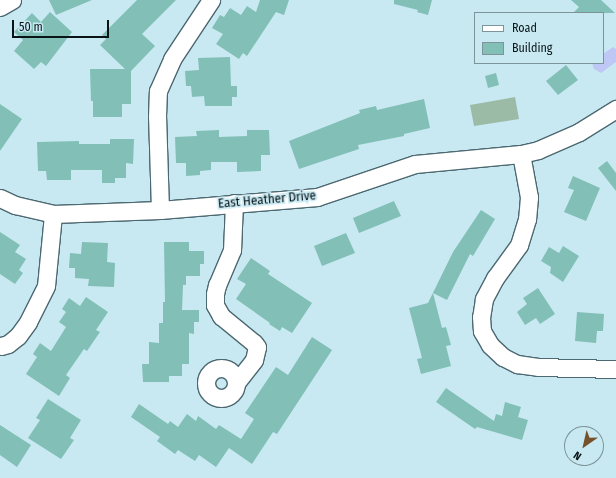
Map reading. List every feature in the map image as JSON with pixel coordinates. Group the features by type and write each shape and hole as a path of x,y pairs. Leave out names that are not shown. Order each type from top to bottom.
{"street":[{"path":"0,7 12,0"},
{"path":"160,210 157,117 158,91 172,59 211,0"},
{"name":"East Heather Drive","path":"0,198 15,205 53,214 160,210 317,197 415,164 520,154 555,144 616,109"},
{"path":"520,154 529,197 527,219 519,245 495,278 484,299 481,317 482,331 490,345 499,353 518,364 538,367 616,369"},
{"path":"234,203 232,250 217,285 215,305 221,316 254,342 257,347 254,360 236,383"},
{"path":"0,350 18,336 34,312 46,286 53,214"}],"green space":[{"path":"515,97 519,119 474,126 470,105"}],"water":[{"path":"613,47 616,49 616,62 601,73 594,69 592,64 604,64 604,53"}],"building":[{"path":"49,0 92,0 56,15"},
{"path":"137,0 176,0 142,34 155,46 131,71 131,104 122,104 122,117 93,117 90,69 125,69 100,45 106,39 102,35"},
{"path":"260,0 289,0 284,15 276,12 247,56 243,53 239,59 216,44 223,34 212,28 220,15 224,17 230,8 241,15 247,6 256,12"},
{"path":"394,0 432,0 428,15 417,12 418,10 394,4"},
{"path":"571,0 601,0 615,13 574,12 579,7"},
{"path":"50,12 72,32 46,66 41,62 34,69 14,51 23,40 14,32 32,13 41,22"},
{"path":"230,57 231,86 237,86 237,97 232,97 232,106 205,106 204,96 192,97 191,86 186,86 185,71 199,70 198,58"},
{"path":"566,65 578,80 558,95 546,81"},
{"path":"496,73 499,85 488,88 485,76"},
{"path":"424,99 430,128 404,134 404,136 358,145 359,149 299,169 289,141 360,113 359,110 376,106 377,110"},
{"path":"0,104 22,119 0,151"},
{"path":"219,130 219,137 247,136 247,130 269,130 270,155 261,155 261,171 237,172 237,162 211,162 211,170 200,171 200,175 186,176 186,163 176,163 175,137 197,136 196,131"},
{"path":"110,139 134,139 133,164 126,163 126,178 115,178 115,183 102,183 102,170 71,170 71,180 47,180 46,171 38,171 37,142 79,141 79,144 110,144"},
{"path":"607,161 616,173 616,191 598,168"},
{"path":"573,176 600,188 586,221 564,212 574,190 568,188"},
{"path":"394,201 401,216 359,233 353,218"},
{"path":"481,210 495,219 473,256 470,254 447,300 433,293 442,328 446,327 451,345 446,346 451,366 421,374 417,359 422,358 409,308 428,303 453,252"},
{"path":"0,232 20,245 15,252 26,259 19,270 23,273 15,284 0,274"},
{"path":"346,233 355,253 322,266 314,246"},
{"path":"82,242 108,243 107,262 115,263 114,287 88,286 89,279 75,278 75,268 69,268 70,253 81,254"},
{"path":"164,242 189,242 189,251 204,251 204,264 200,264 200,276 186,276 186,285 183,285 182,310 199,310 199,322 194,322 194,334 189,333 189,364 182,364 182,376 169,376 169,382 143,382 142,364 149,364 149,342 159,343 159,323 163,323 163,302 165,302"},
{"path":"563,246 579,256 563,282 550,273 551,267 541,261 549,247 559,253"},
{"path":"251,258 270,271 268,274 312,303 292,333 282,327 280,331 236,299 246,284 237,279"},
{"path":"538,288 555,314 540,324 536,318 525,325 517,312 527,304 523,298"},
{"path":"86,297 108,312 96,330 100,332 87,351 84,349 66,375 70,378 59,396 26,374 37,357 33,354 40,343 51,351 66,327 59,322 66,312 62,309 69,298 80,306"},
{"path":"577,312 604,314 603,331 597,331 596,343 575,341"},
{"path":"312,337 332,350 277,434 273,432 252,464 229,448 216,467 199,455 195,461 178,450 175,454 157,441 160,437 131,417 139,404 168,424 170,421 178,427 187,414 196,421 198,416 216,429 219,425 241,439 254,419 245,413 276,367 288,375"},
{"path":"446,388 494,421 496,414 502,416 505,402 521,407 518,417 528,420 522,440 477,427 475,429 436,402"},
{"path":"48,399 81,420 70,438 74,440 61,459 28,438 40,420 36,418"},
{"path":"0,425 31,445 17,467 0,455"}]}
